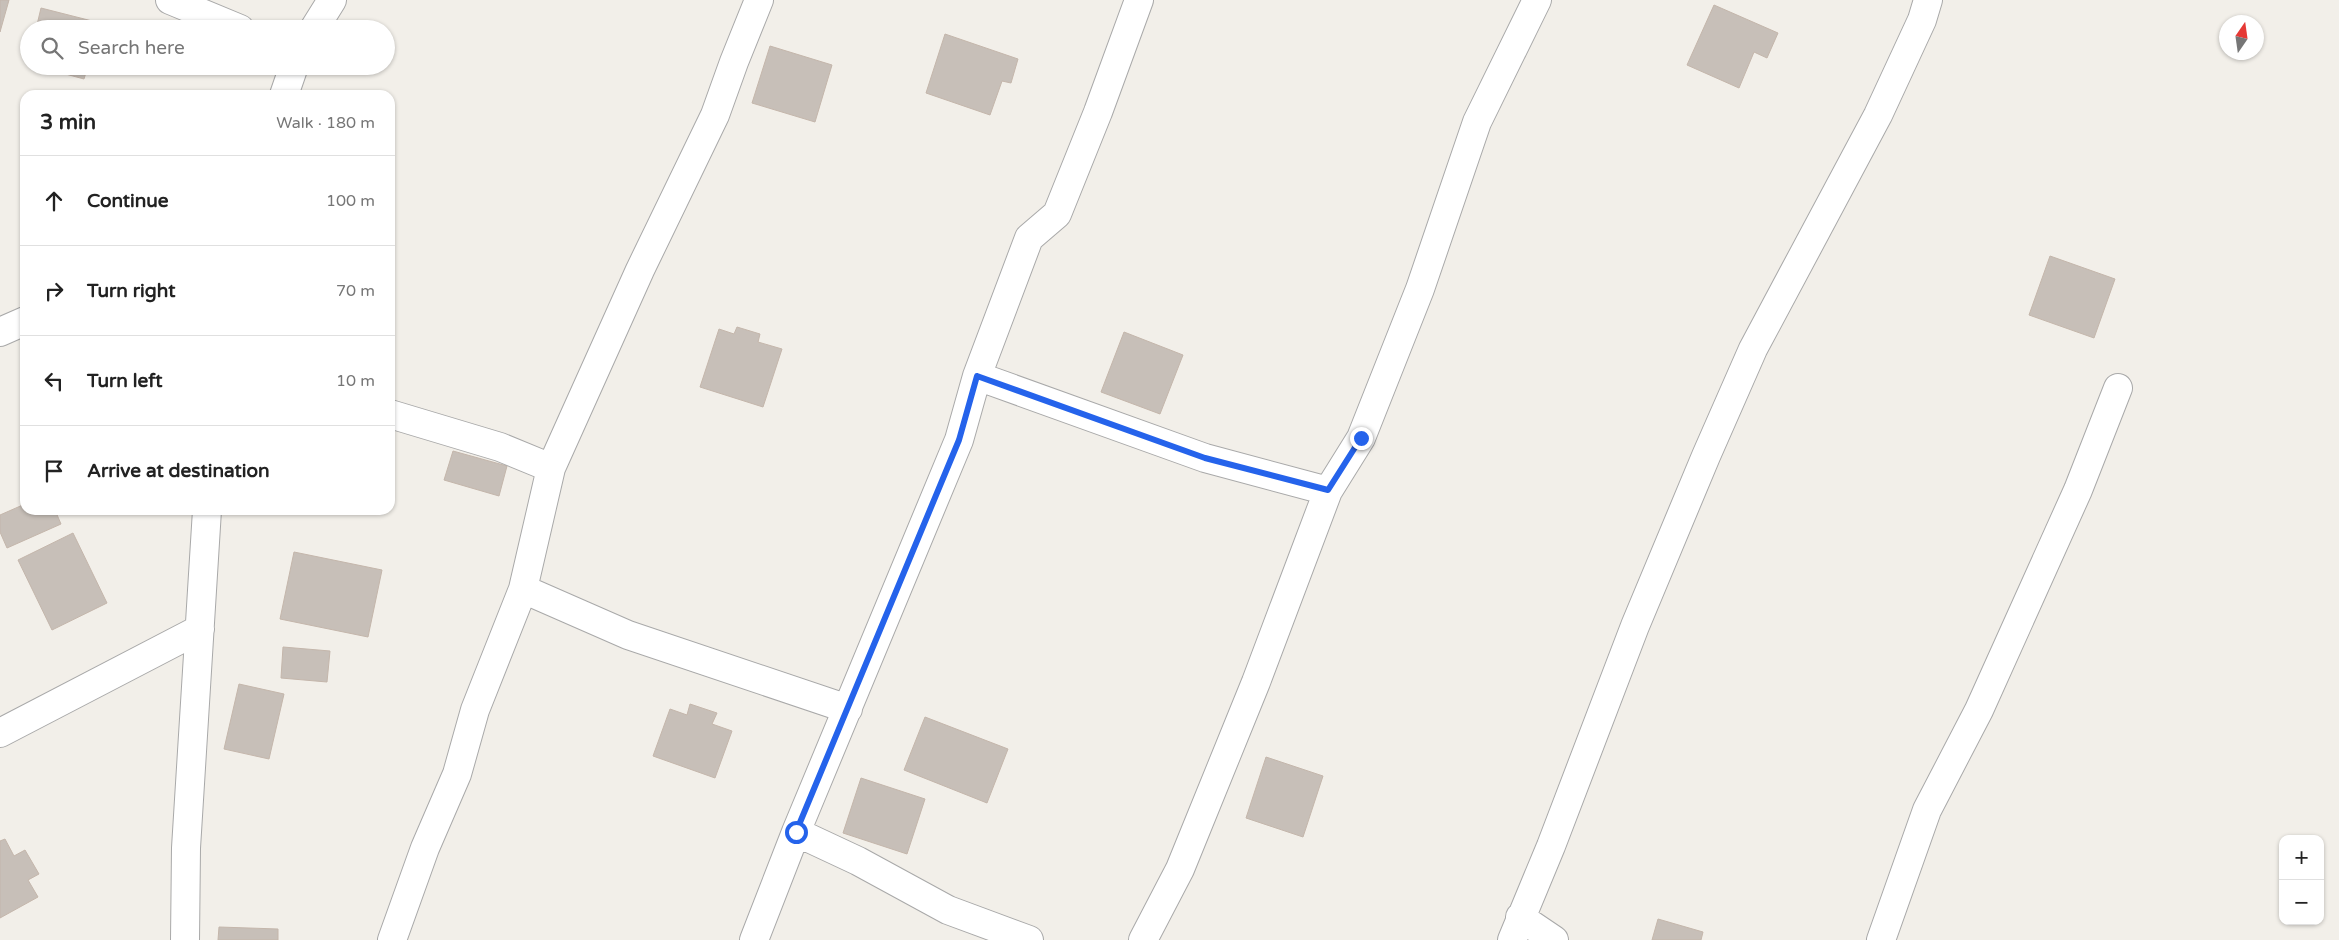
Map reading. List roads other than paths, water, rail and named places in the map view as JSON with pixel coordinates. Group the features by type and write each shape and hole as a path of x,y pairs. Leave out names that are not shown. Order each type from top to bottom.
{"street":[{"path":"170,0 218,20"},
{"path":"320,20 332,0"},
{"path":"392,940 425,848 457,774 475,710 523,589 551,468 640,270 715,115 734,62 760,0"},
{"path":"754,940 796,832 959,440 977,376 1029,238 1057,214 1098,112 1139,0"},
{"path":"1143,940 1180,869 1256,682 1328,490 1361,438 1420,289 1477,122 1537,0"},
{"path":"1554,940 1516,928 1551,846 1635,626 1753,348 1878,115 1922,20 1928,0"},
{"path":"286,90 291,75"},
{"path":"0,332 20,323"},
{"path":"977,376 1205,458 1328,490"},
{"path":"1881,940 1927,810 1983,701 2078,490 2118,388"},
{"path":"395,416 500,447 551,468"},
{"path":"185,940 186,848 207,515"},
{"path":"523,589 628,635 848,709"},
{"path":"0,733 200,630"},
{"path":"796,832 858,861 948,910 1029,940"}]}
